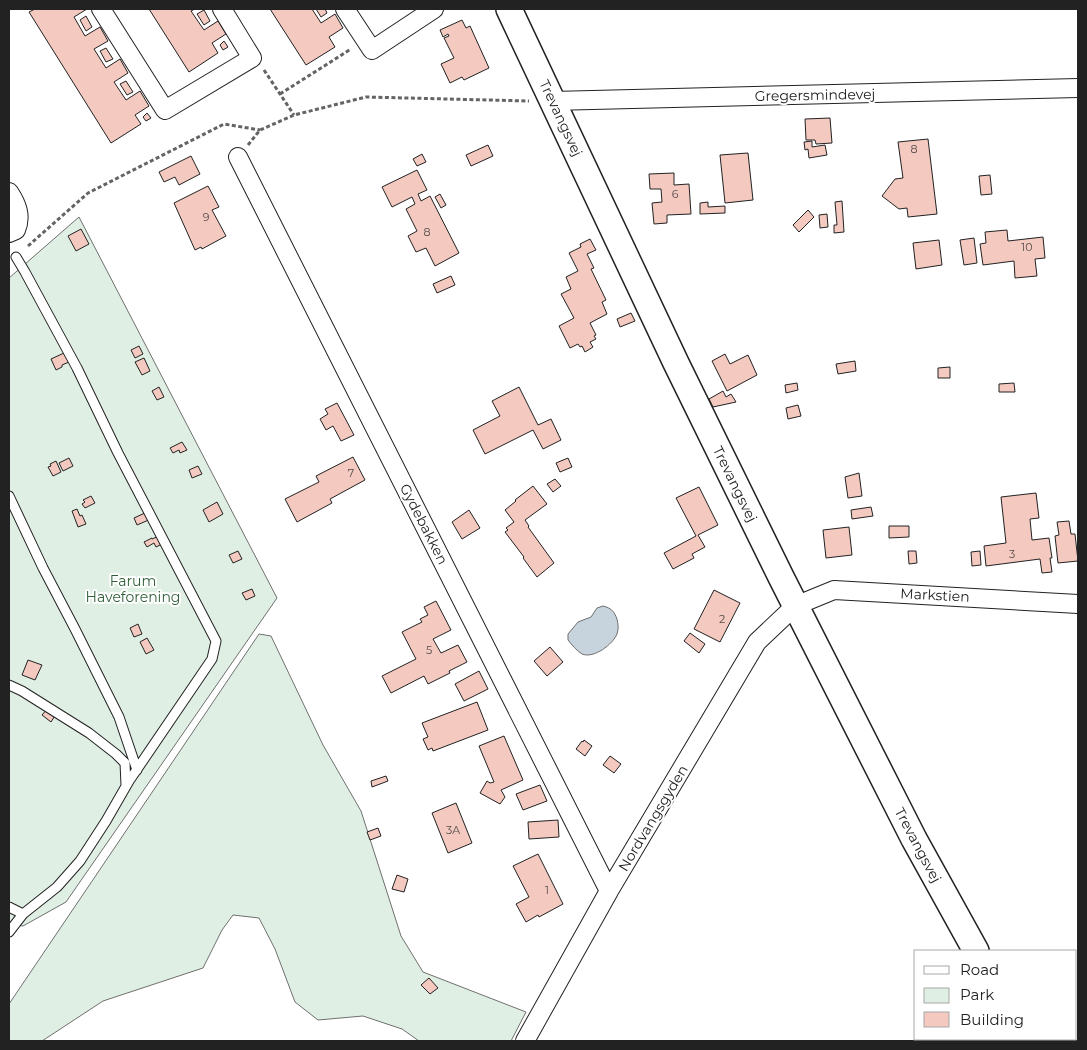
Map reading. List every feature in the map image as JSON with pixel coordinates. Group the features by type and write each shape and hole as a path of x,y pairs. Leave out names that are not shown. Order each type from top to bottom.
{"street":[{"path":"101,9 165,110 252,58 222,9"},
{"path":"346,9 372,50 434,9"},
{"name":"Trevangsvej","path":"509,9 676,363 795,606 914,838 975,950"},
{"name":"Gregersmindevej","path":"552,101 1078,88"},
{"name":"Gydebakken","path":"238,157 609,890"},
{"path":"9,192 19,214 19,223 16,230 9,233"},
{"name":"Markstien","path":"795,606 834,590 1078,604"},
{"name":"Nordvangsgyden","path":"526,1041 609,890 757,642 795,606"}],"lane":[{"path":"9,932 23,914 58,888 80,861 126,786 212,659 216,642 118,453 77,368 16,257"},
{"path":"10,500 119,717 137,770"},
{"path":"9,685 89,732 116,754 125,763 126,786"},
{"path":"9,907 23,914"}],"path":[{"path":"280,94 353,48 372,50"},
{"path":"252,58 263,68 294,115"},
{"path":"238,157 260,130 294,115 366,97 552,101"},
{"path":"16,257 88,193 224,124 260,130"}],"green space":[{"name":"Farum Haveforening","path":"79,217 277,598 66,902 23,926 9,924 9,278"},
{"path":"259,634 271,636 323,745 361,811 401,936 423,972 526,1012 511,1041 419,1041 402,1029 363,1016 318,1020 295,1002 275,949 259,918 233,915 222,930 203,968 103,1001 42,1041 9,1041 9,1004"}],"shaded area":[{"path":"603,606 612,610 616,616 617,634 612,642 597,653 582,654 568,640 568,634 578,622 591,617 597,608"}],"building":[{"path":"35,9 87,9 74,17 85,36 100,27 108,41 94,49 106,68 120,59 128,73 114,82 126,100 140,91 149,106 135,115 141,124 111,143 29,12"},
{"path":"149,9 195,9 191,11 204,30 218,21 226,34 212,43 218,53 189,72"},
{"path":"270,9 312,9 321,23 335,14 343,28 329,37 335,47 306,65"},
{"path":"316,9 325,9 327,13 321,17"},
{"path":"204,10 210,21 204,25 197,14"},
{"path":"86,16 92,27 86,31 80,20"},
{"path":"462,20 466,28 470,26 489,68 464,80 462,77 450,83 441,64 454,58 444,38 449,36 448,34 443,37 440,30"},
{"path":"224,41 228,47 223,50 220,45"},
{"path":"106,48 113,59 106,62 100,51"},
{"path":"126,81 133,92 127,95 120,84"},
{"path":"147,113 151,118 146,121 143,117"},
{"path":"830,118 832,143 816,144 815,140 806,140 805,119"},
{"path":"928,139 937,214 908,217 907,208 899,209 882,196 895,179 903,178 898,142"},
{"path":"812,141 812,147 825,145 827,155 809,158 808,149 805,150 804,142"},
{"path":"488,145 493,156 471,166 466,155"},
{"path":"748,153 753,200 725,203 720,155"},
{"path":"422,154 426,162 417,166 413,159"},
{"path":"191,156 200,174 179,185 175,177 164,182 159,172"},
{"path":"417,170 427,190 418,194 421,201 430,196 459,253 435,266 426,248 416,252 408,236 417,231 406,209 415,204 412,197 392,207 382,187"},
{"path":"674,173 674,185 689,184 691,214 667,215 667,223 654,224 652,203 662,202 661,189 650,189 649,174"},
{"path":"990,175 992,194 981,195 979,176"},
{"path":"208,186 219,207 212,210 226,236 202,249 201,247 195,250 174,203"},
{"path":"440,194 446,205 441,208 435,197"},
{"path":"842,201 844,232 834,233 834,225 837,225 835,202"},
{"path":"708,202 708,207 725,206 725,213 700,214 700,203"},
{"path":"808,210 814,217 799,232 793,225"},
{"path":"827,214 828,227 820,228 819,215"},
{"path":"81,229 89,244 76,251 68,236"},
{"path":"1007,230 1008,241 1043,237 1045,258 1035,259 1037,276 1015,278 1014,261 983,265 980,244 986,243 985,232"},
{"path":"974,238 977,263 964,265 960,240"},
{"path":"590,239 596,250 587,254 594,268 591,269 606,300 602,302 607,314 590,323 596,339 590,342 593,347 585,352 582,346 580,347 578,344 570,348 559,326 574,318 561,294 571,289 566,277 578,271 569,253 581,247 580,244"},
{"path":"939,240 942,265 916,269 913,243"},
{"path":"451,276 455,285 437,293 433,284"},
{"path":"631,313 635,321 620,327 617,319"},
{"path":"139,346 143,354 135,358 131,350"},
{"path":"64,353 69,362 56,370 51,359"},
{"path":"725,354 730,364 748,355 757,375 727,391 712,361"},
{"path":"144,358 150,371 142,375 135,362"},
{"path":"855,361 856,371 838,374 836,364"},
{"path":"950,367 950,378 938,378 938,368"},
{"path":"797,383 798,390 786,393 785,385"},
{"path":"1014,383 1015,392 999,392 999,384"},
{"path":"159,387 164,397 157,400 152,391"},
{"path":"519,387 538,425 551,419 561,440 543,449 533,430 485,454 473,430 500,416 492,401"},
{"path":"723,391 726,397 731,394 736,402 713,407 709,399"},
{"path":"337,403 354,435 341,441 333,426 326,430 320,419 328,414 325,409"},
{"path":"798,405 801,416 788,419 786,408"},
{"path":"182,442 187,450 180,453 179,450 173,453 170,448"},
{"path":"353,457 365,480 330,499 332,503 297,522 285,499 319,482 316,476"},
{"path":"69,458 73,466 63,471 59,463"},
{"path":"568,458 572,467 560,472 556,463"},
{"path":"56,461 61,472 53,476 48,467"},
{"path":"198,466 202,474 192,478 189,470"},
{"path":"859,473 862,496 848,498 845,477"},
{"path":"555,479 561,486 553,492 547,484"},
{"path":"533,486 547,504 525,520 554,563 537,577 505,532 508,530 506,528 514,522 505,510"},
{"path":"699,487 718,525 698,535 705,547 692,554 694,558 673,569 664,553 696,536 676,498"},
{"path":"1036,493 1039,518 1030,519 1032,540 1049,538 1052,572 1042,573 1040,559 986,566 984,546 1006,543 1001,497"},
{"path":"91,496 95,503 85,508 82,504 85,502 83,500"},
{"path":"217,502 223,514 209,522 203,510"},
{"path":"871,507 873,516 852,519 851,510"},
{"path":"77,509 86,524 78,527 72,511"},
{"path":"469,510 480,528 462,539 452,522"},
{"path":"147,512 151,519 137,525 134,518"},
{"path":"1069,521 1071,534 1075,534 1078,561 1058,563 1055,536 1059,535 1057,522"},
{"path":"889,526 909,526 909,537 889,538"},
{"path":"849,527 852,555 826,558 823,530"},
{"path":"159,536 162,544 156,547 154,543 147,547 144,542"},
{"path":"238,551 242,559 233,563 229,555"},
{"path":"908,551 916,551 917,563 909,564"},
{"path":"980,551 981,565 972,566 971,552"},
{"path":"252,589 255,596 246,600 242,593"},
{"path":"714,590 740,603 720,642 694,629"},
{"path":"436,601 451,630 433,639 441,653 458,645 467,662 428,684 424,676 391,693 382,676 416,659 402,632 422,622 420,619 428,615 424,607"},
{"path":"138,624 142,634 134,637 130,628"},
{"path":"690,633 705,644 699,653 684,641"},
{"path":"147,638 154,650 146,654 140,642"},
{"path":"550,647 563,662 547,676 534,661"},
{"path":"28,660 42,665 35,680 22,675"},
{"path":"479,671 488,689 464,701 455,684"},
{"path":"477,702 488,730 433,751 432,748 428,750 423,739 428,737 422,723"},
{"path":"48,708 56,714 51,722 42,715"},
{"path":"504,736 523,780 501,790 505,797 500,804 480,793 487,781 490,783 494,782 479,746"},
{"path":"584,740 592,746 585,756 576,749"},
{"path":"610,756 621,764 614,773 603,765"},
{"path":"386,776 388,781 372,787 371,781"},
{"path":"540,785 547,801 523,810 516,794"},
{"path":"456,803 472,843 448,853 432,813"},
{"path":"558,820 559,837 529,839 528,822"},
{"path":"378,828 381,836 370,840 367,832"},
{"path":"538,854 563,904 526,922 516,904 529,897 513,866"},
{"path":"397,875 408,879 404,892 392,889"},
{"path":"429,978 438,988 430,994 421,985"}]}
